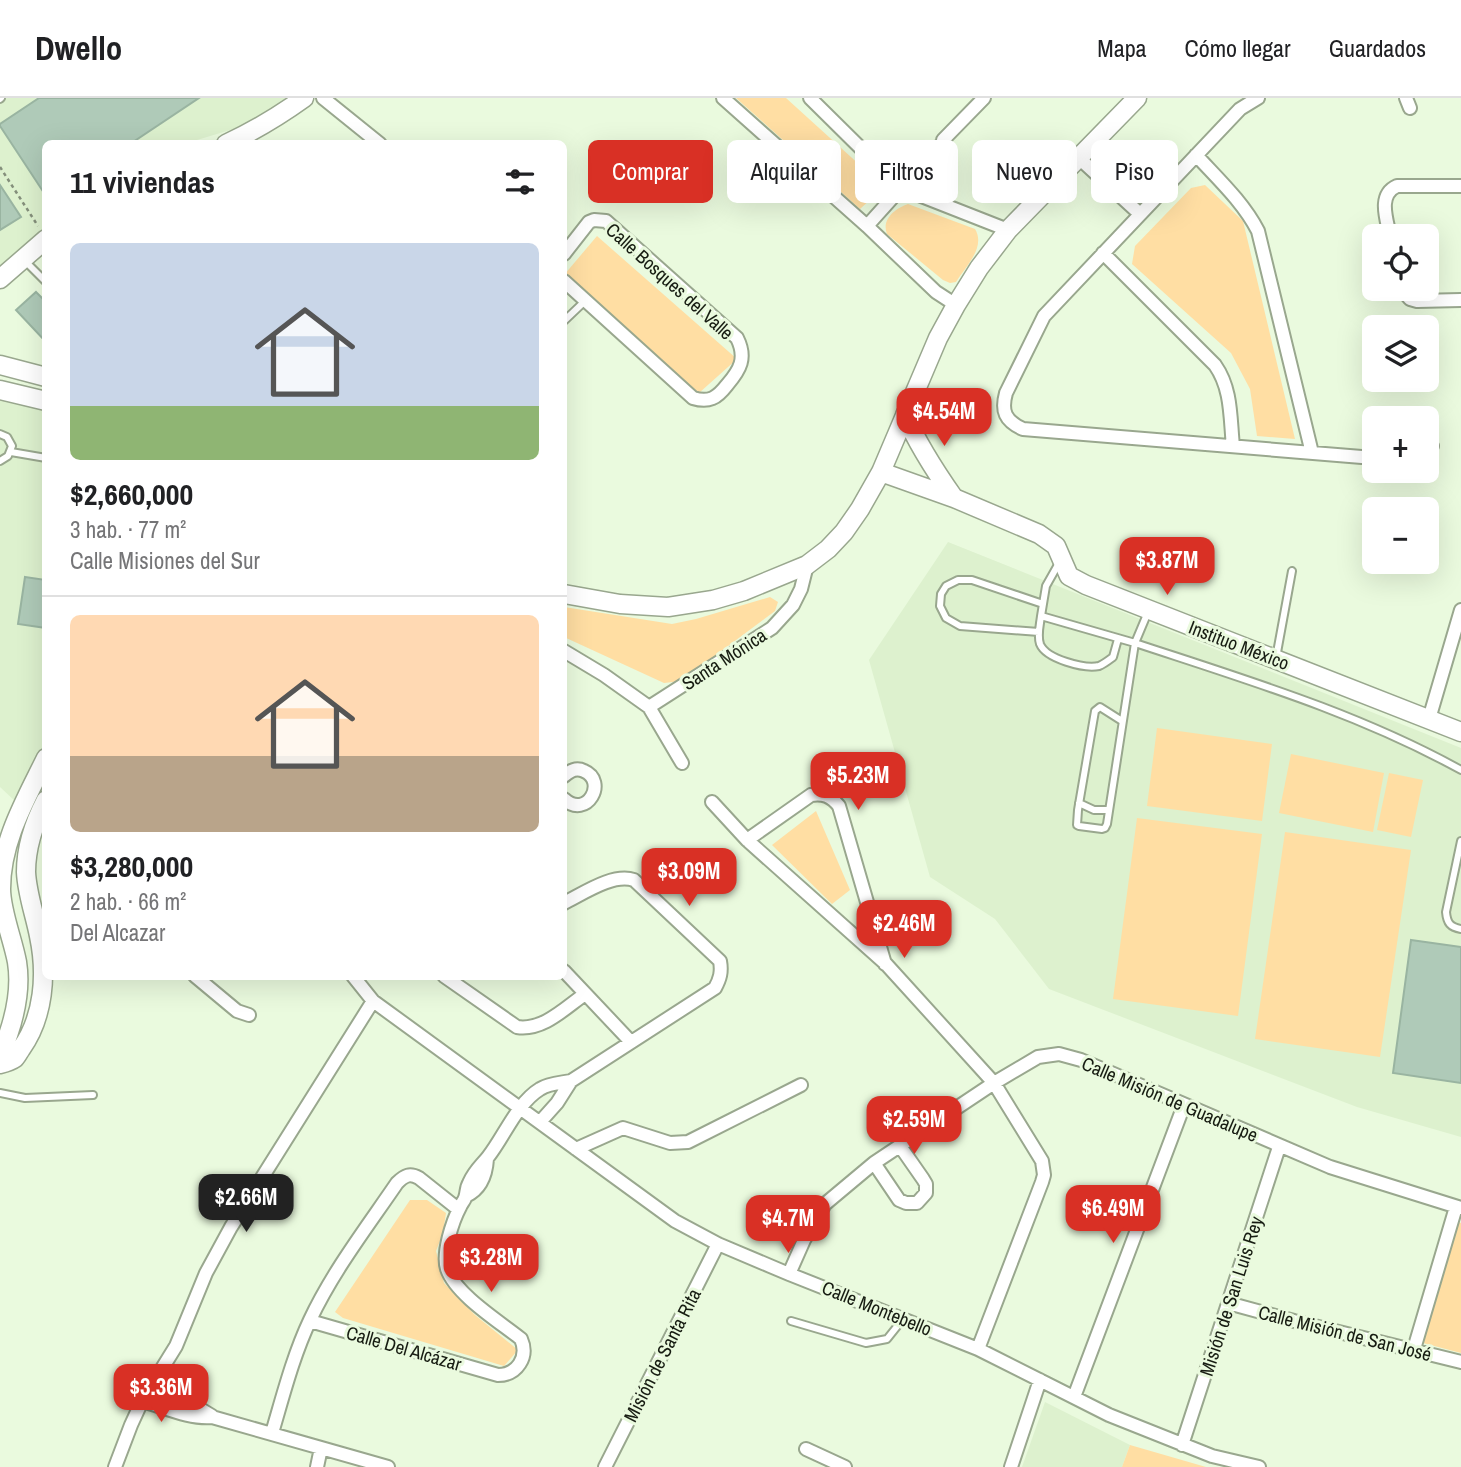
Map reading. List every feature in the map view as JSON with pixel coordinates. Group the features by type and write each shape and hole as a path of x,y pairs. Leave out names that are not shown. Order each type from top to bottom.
{"street":[{"path":"235,140 304,98"},
{"path":"323,98 375,140"},
{"path":"723,98 867,226 936,292 956,305"},
{"path":"810,98 855,143"},
{"path":"567,595 620,604 668,607 713,600 744,592 807,565 828,548 844,532 881,472 939,338 979,268 1008,230 1137,98"},
{"path":"1178,174 1240,109 1258,98"},
{"path":"945,140 982,99"},
{"path":"1196,155 1241,204 1258,231 1312,453"},
{"path":"1079,158 1140,214"},
{"path":"1388,224 1384,206 1387,194 1392,188 1461,186"},
{"path":"867,226 888,203"},
{"path":"939,203 1008,230"},
{"path":"1150,203 1044,316 1006,393 1003,403 1008,420 1023,429 1362,457"},
{"name":"Calle Bosques del Valle","path":"567,250 589,222 606,221 737,338 741,350 739,371 719,396 706,400 693,398 567,284"},
{"path":"0,279 23,259 42,233"},
{"path":"1103,253 1221,373 1228,394 1233,446"},
{"path":"1439,300 1461,300"},
{"path":"0,365 42,376"},
{"path":"0,390 42,400"},
{"path":"905,415 916,440 954,498"},
{"name":"Instituo México","path":"881,472 954,498 1039,534 1056,546 1069,576 1076,580 1461,732"},
{"name":"Santa Mónica","path":"649,707 772,628 793,605 801,589 807,565"},
{"path":"1429,719 1461,610"},
{"path":"567,653 649,707 682,763"},
{"path":"3,1057 5,1030 18,983 18,964 1,893 4,852 14,822 42,766"},
{"path":"567,773 585,771 595,784 594,792 587,802 578,805 567,802"},
{"path":"747,840 811,795 819,794 834,800 839,806 886,964"},
{"path":"712,802 747,840 886,964 994,1083 1042,1161 1044,1175 978,1349"},
{"path":"42,810 27,855 27,886 42,940"},
{"path":"272,1433 310,1321 335,1275 397,1183 403,1177 413,1175 458,1209 466,1196 474,1192 486,1173 487,1159 520,1109 541,1088 571,1081 715,988 720,980 720,961 634,880 620,877 567,902"},
{"path":"3,1057 29,1039 41,1001 42,972"},
{"path":"567,974 631,1042"},
{"path":"200,980 237,1011 250,1015"},
{"name":"Calle Montebello","path":"356,980 373,1001 675,1221 718,1244 789,1274 978,1349 1109,1415 1212,1456 1259,1467"},
{"path":"450,980 517,1027 524,1028 540,1025 585,994"},
{"path":"115,1467 145,1396 176,1346 206,1273 231,1227 373,1001"},
{"path":"5,1030 29,1039"},
{"name":"Calle Misión de Guadalupe","path":"789,1274 825,1203 874,1163 1038,1057 1059,1054 1081,1060 1330,1167 1459,1207"},
{"path":"540,1122 557,1103 571,1081"},
{"path":"576,1149 623,1128 670,1143 688,1142 801,1085"},
{"path":"1074,1397 1184,1105"},
{"path":"874,1163 900,1200 917,1203 926,1193 926,1184 900,1146"},
{"name":"Misión de San Luis Rey","path":"1182,1445 1279,1147"},
{"path":"1414,1349 1459,1207"},
{"name":"Calle Del Alcázar","path":"310,1321 498,1376 516,1369 522,1360 524,1345 521,1339 467,1297 451,1278 446,1266 447,1246 458,1209"},
{"name":"Misión de Santa Rita","path":"605,1467 718,1244"},
{"name":"Calle Misión de San José","path":"1228,1303 1461,1362"},
{"path":"1011,1467 1040,1380"},
{"path":"145,1396 189,1415 212,1417 388,1467"},
{"path":"317,1467 321,1448"},
{"path":"806,1449 845,1467"}],"lane":[{"path":"23,259 42,278"},
{"path":"567,318 585,301"},
{"path":"0,434 10,441 11,452 0,461"},
{"path":"11,452 42,456"},
{"path":"1062,558 1046,586 1039,632 1041,647 1058,659 1098,666 1113,657 1118,639"},
{"path":"1276,660 1292,571"},
{"path":"1039,632 960,626 946,618 940,606 941,594 946,586 958,580 972,580 1043,604"},
{"path":"1122,721 1100,707 1095,711 1079,803 1079,826 1105,828 1107,824 1135,643 1149,610"},
{"path":"1041,616 1135,643 1294,695 1361,722 1461,770"},
{"path":"1079,803 1094,810 1109,810"},
{"path":"1461,841 1446,912 1449,925 1461,929"},
{"path":"0,1093 25,1098 93,1096"},
{"path":"791,1321 866,1343 887,1339 903,1319"}],"path":[{"path":"0,167 42,233"}],"shaded area":[{"path":"0,98 288,98 260,121 197,140 42,140 42,236 0,271"},
{"path":"736,98 786,98 832,140 783,140"},
{"path":"841,148 855,161 855,203 867,203 860,209 841,192"},
{"path":"1205,185 1243,221 1295,439 1257,436 1250,389 1231,353 1132,264 1135,246 1191,188"},
{"path":"908,204 975,229 978,236 976,249 956,282 943,280 887,234 888,219 894,211"},
{"path":"597,236 737,359 699,393 567,278 567,271"},
{"path":"0,395 42,407 42,749 16,802 0,787"},
{"path":"948,542 1461,748 1461,1137 1357,1107 1049,989 995,919 930,877 869,660"},
{"path":"770,597 778,602 775,611 681,681 664,683 567,638 567,607 672,624"},
{"path":"1157,728 1272,744 1262,821 1147,806"},
{"path":"1291,754 1384,773 1373,832 1279,813"},
{"path":"1389,773 1423,780 1411,837 1377,830"},
{"path":"816,811 850,890 832,904 772,845"},
{"path":"1137,818 1262,834 1238,1016 1113,999"},
{"path":"1285,832 1411,850 1380,1057 1255,1039"},
{"path":"410,1200 427,1200 446,1213 443,1233 436,1251 444,1283 475,1315 518,1350 504,1366 343,1318 335,1312"},
{"path":"1458,1222 1461,1223 1461,1353 1423,1343"},
{"path":"1045,1402 1130,1445 1122,1467 1022,1467"},
{"path":"1130,1445 1206,1467 1122,1467"}],"building":[{"path":"39,98 199,98 136,140 42,140 42,190 0,124"},
{"path":"0,185 21,217 0,230"},
{"path":"36,292 42,298 42,338 16,310"},
{"path":"25,577 42,579 42,627 18,624"},
{"path":"1411,940 1461,947 1461,1083 1393,1073"}]}
